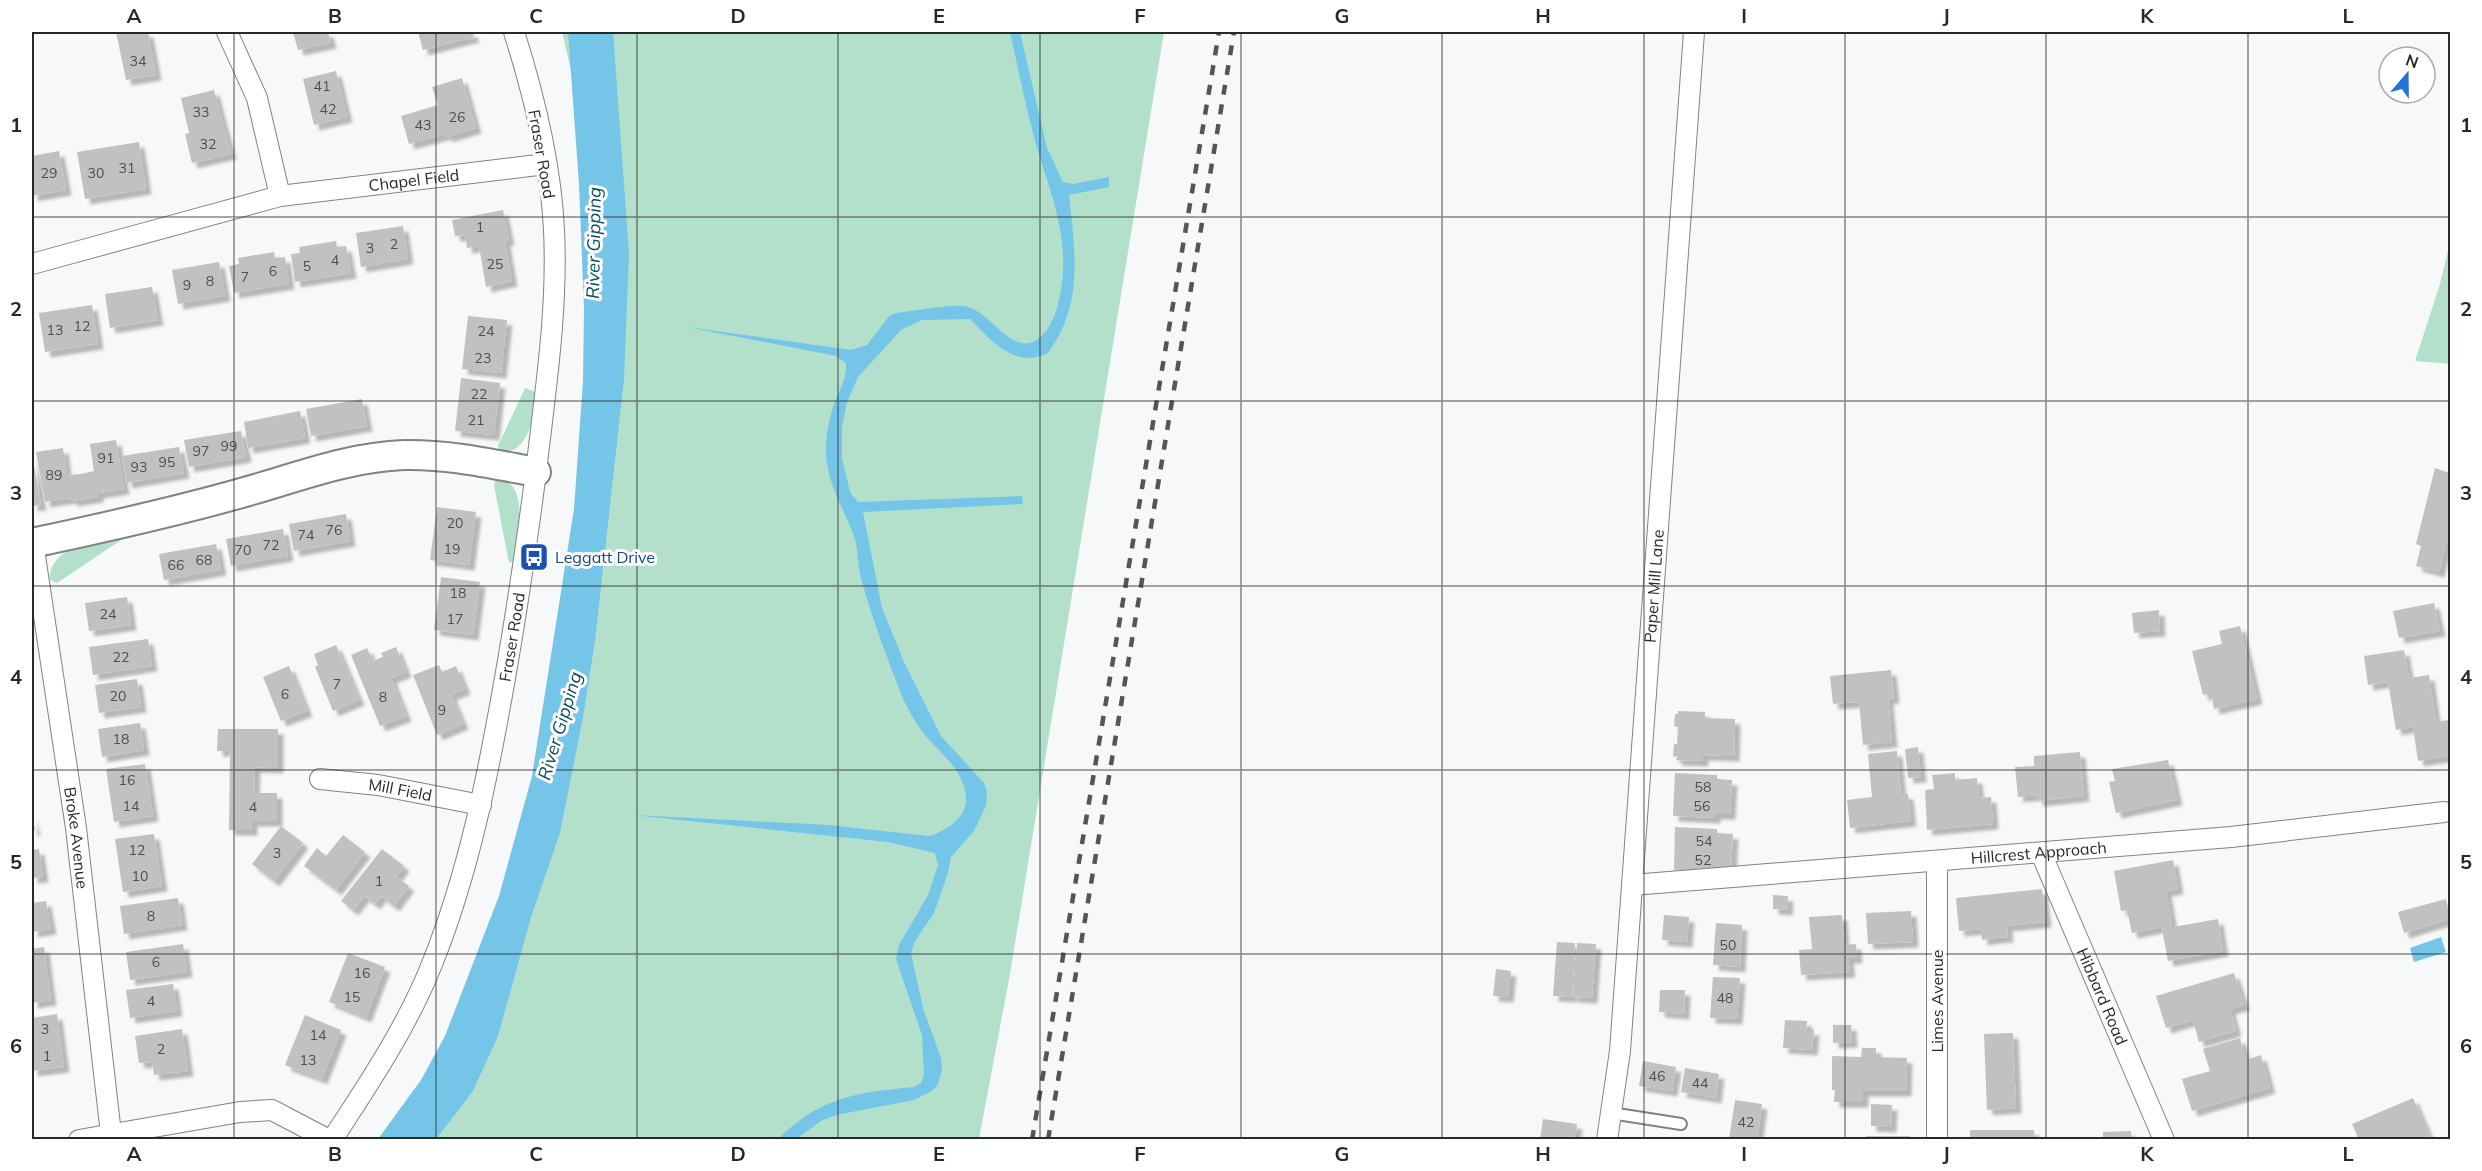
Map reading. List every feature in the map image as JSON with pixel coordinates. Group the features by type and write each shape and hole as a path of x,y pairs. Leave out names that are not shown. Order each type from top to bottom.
{"street":[{"path":"227,32 257,98 280,196"},
{"name":"Fraser Road","path":"330,1140 388,1052 417,998 444,933 481,806 526,555 550,340 555,268 554,227 546,164 514,32"},
{"name":"Paper Mill Lane","path":"1607,1140 1620,1051 1694,32"},
{"name":"Chapel Field","path":"32,264 280,196 546,164"},
{"path":"32,543 164,513 336,465 371,458 405,455 444,457 536,472"},
{"name":"Broke Avenue","path":"32,543 76,828 111,1134"},
{"name":"Mill Field","path":"320,778 378,785 481,806"},
{"name":"Hillcrest Approach","path":"1632,885 2231,837 2444,812"},
{"name":"Hibbard Road","path":"2041,853 2164,1140"},
{"name":"Limes Avenue","path":"1937,861 1937,1140"},
{"path":"79,1140 240,1112 272,1110 330,1140"}],"lane":[{"path":"1611,1113 1682,1124"}],"green space":[{"path":"562,32 1164,32 1010,974 979,1139 411,1140 468,1044 566,684 604,214"},
{"path":"2450,242 2450,364 2415,361 2440,284"},
{"path":"525,388 536,392 529,431 519,446 501,455 498,446"},
{"path":"497,477 508,482 515,490 519,501 518,539 514,561 509,563 494,485"},
{"path":"130,534 57,583 50,580 52,568 58,558 68,551 93,541"}],"water":[{"name":"River Gipping","path":"568,32 613,32 629,254 624,379 595,641 583,717 560,833 531,917 498,1036 473,1091 436,1139 378,1139 421,1080 445,1036 499,896 532,776 574,509 583,381 584,309 579,184"},
{"path":"1010,32 1020,32 1047,148 1063,182 1073,184 1109,177 1109,187 1069,195 1074,277 1067,316 1048,353 1029,358 1011,354 989,338 970,319 922,320 901,330 858,377 847,402 842,427 842,458 850,492 858,502 1022,496 1023,504 863,512 882,608 904,662 941,736 984,783 987,792 986,806 974,831 951,857 934,913 915,941 911,953 923,1008 941,1058 942,1070 938,1084 932,1091 914,1100 836,1115 821,1121 796,1139 778,1139 794,1125 825,1105 857,1095 914,1087 921,1083 924,1075 922,1035 896,959 899,945 928,895 938,865 935,853 888,842 633,815 828,825 929,836 942,831 959,817 966,804 966,797 961,778 956,770 920,729 900,692 862,582 855,539 830,477 826,456 827,436 833,408 844,378 846,363 836,356 687,327 851,350 867,345 889,316 896,313 964,306 981,314 1013,340 1030,343 1040,338 1051,324 1057,308 1062,283 1061,237 1057,215 1031,125"},
{"path":"2441,937 2446,952 2414,962 2410,948"}],"building":[{"path":"116,32 148,32 156,75 126,80"},
{"path":"293,32 328,32 331,43 298,50"},
{"path":"418,32 472,32 474,37 423,50"},
{"path":"336,71 347,117 314,125 303,79"},
{"path":"462,78 476,128 447,137 446,134 409,144 401,116 438,105 432,87"},
{"path":"214,90 231,154 192,163 185,134 189,133 181,98"},
{"path":"139,142 146,189 85,199 77,152"},
{"path":"59,151 66,190 32,196 32,156"},
{"path":"503,210 509,240 505,241 512,281 486,287 479,246 467,248 465,235 455,236 452,220"},
{"path":"403,226 408,259 361,267 356,233"},
{"path":"336,241 337,247 346,246 351,273 295,282 291,254 300,253 299,247"},
{"path":"274,252 275,258 285,257 289,284 234,293 229,266 239,264 238,258"},
{"path":"219,262 225,296 178,304 172,270"},
{"path":"152,287 158,320 110,328 105,294"},
{"path":"92,305 98,344 45,352 39,313"},
{"path":"468,316 507,320 501,373 462,369"},
{"path":"461,378 500,383 494,435 455,431"},
{"path":"362,399 367,426 311,436 306,409"},
{"path":"300,411 305,438 248,448 244,422"},
{"path":"241,431 246,457 189,467 184,440"},
{"path":"116,440 124,489 98,493 98,497 45,502 36,452 63,448 67,475 81,474 94,471 90,444"},
{"path":"179,447 184,473 127,483 122,456"},
{"path":"32,454 41,505 32,506"},
{"path":"2435,468 2450,473 2450,527 2439,572 2416,566 2421,546 2416,544"},
{"path":"437,507 476,512 469,565 430,560"},
{"path":"346,514 350,541 294,551 289,524"},
{"path":"283,529 288,556 231,566 226,539"},
{"path":"216,544 221,570 164,580 159,554"},
{"path":"441,577 480,582 473,635 434,630"},
{"path":"127,597 131,625 89,631 85,603"},
{"path":"2434,603 2440,631 2399,638 2393,611"},
{"path":"2159,610 2160,631 2134,633 2132,613"},
{"path":"2240,626 2257,699 2214,709 2211,693 2203,695 2192,651 2222,644 2219,631"},
{"path":"148,639 152,666 93,675 89,647"},
{"path":"336,645 359,700 333,711 315,667 318,665 314,654"},
{"path":"396,647 406,672 391,678 406,716 380,726 351,655 367,648 373,661 383,657 381,653"},
{"path":"2404,650 2409,678 2429,675 2436,722 2448,720 2450,756 2418,761 2413,727 2396,730 2388,682 2368,685 2364,656"},
{"path":"439,665 442,672 456,666 465,689 451,695 463,724 437,735 413,675"},
{"path":"289,666 307,711 281,721 263,677"},
{"path":"1891,670 1894,698 1888,699 1892,742 1863,745 1859,702 1833,704 1830,676"},
{"path":"137,679 141,707 99,713 95,685"},
{"path":"1678,711 1705,712 1705,718 1735,719 1734,756 1703,755 1703,761 1676,760 1677,756 1673,757 1674,744 1677,744 1678,727 1674,726 1675,714 1678,714"},
{"path":"140,723 144,750 102,757 98,729"},
{"path":"218,729 278,729 278,768 255,767 254,793 277,793 277,821 252,821 252,830 229,830 230,751 217,751"},
{"path":"1918,747 1921,777 1908,778 1905,749"},
{"path":"1897,751 1901,794 1908,794 1911,821 1850,828 1847,800 1872,797 1868,754"},
{"path":"2080,752 2084,796 2038,801 2037,795 2018,797 2015,767 2034,766 2034,756"},
{"path":"2168,760 2177,800 2116,813 2109,782 2115,781 2112,769"},
{"path":"145,764 153,816 114,822 106,769"},
{"path":"1675,773 1717,775 1717,779 1732,780 1730,814 1715,814 1715,818 1673,816"},
{"path":"1955,773 1955,780 1977,778 1979,798 1991,797 1993,824 1927,830 1925,790 1934,789 1932,775"},
{"path":"32,815 35,830 32,831"},
{"path":"281,826 303,843 274,881 252,864"},
{"path":"1675,827 1717,829 1717,833 1733,834 1731,869 1716,868 1716,872 1674,870"},
{"path":"154,834 162,886 123,892 115,839"},
{"path":"343,835 365,852 336,890 304,866 317,848 326,856"},
{"path":"39,849 43,877 32,878 32,850"},
{"path":"382,849 404,866 396,877 409,886 394,906 381,896 375,904 364,896 353,910 341,901"},
{"path":"2173,860 2178,889 2166,891 2172,925 2132,933 2127,910 2121,911 2114,871"},
{"path":"2042,889 2046,922 2007,926 2008,937 1982,940 1981,929 1959,931 1956,898"},
{"path":"1773,895 1788,896 1787,910 1773,909"},
{"path":"178,898 182,925 124,934 120,906"},
{"path":"2446,899 2450,919 2404,933 2398,912"},
{"path":"46,901 51,929 32,932 32,903"},
{"path":"1911,911 1913,942 1868,944 1866,913"},
{"path":"1664,915 1689,917 1687,942 1662,940"},
{"path":"1842,915 1844,945 1856,944 1857,958 1848,958 1850,972 1801,975 1799,950 1812,949 1809,917"},
{"path":"2218,919 2223,951 2168,961 2162,929"},
{"path":"1716,923 1742,925 1740,967 1713,965"},
{"path":"1557,942 1575,943 1572,997 1553,996"},
{"path":"1577,943 1596,944 1592,998 1573,997"},
{"path":"183,944 187,972 130,980 126,952"},
{"path":"44,947 51,1000 32,1003 32,949"},
{"path":"348,953 385,967 366,1017 329,1002"},
{"path":"1496,969 1511,971 1508,997 1493,996"},
{"path":"2234,973 2244,1005 2230,1009 2236,1031 2199,1042 2193,1020 2166,1028 2156,996"},
{"path":"1713,977 1740,978 1737,1019 1710,1018"},
{"path":"173,984 177,1011 130,1018 126,990"},
{"path":"1660,990 1685,990 1684,1014 1659,1012"},
{"path":"57,1014 64,1067 32,1071 32,1018"},
{"path":"305,1015 341,1030 322,1079 285,1065"},
{"path":"1785,1020 1807,1021 1806,1030 1814,1030 1812,1050 1783,1048"},
{"path":"1833,1025 1851,1025 1852,1042 1833,1043"},
{"path":"182,1029 188,1071 154,1075 152,1062 139,1063 135,1036"},
{"path":"2013,1033 2016,1108 1987,1110 1984,1034"},
{"path":"2240,1038 2246,1060 2261,1055 2270,1088 2192,1111 2182,1079 2210,1071 2203,1049"},
{"path":"1862,1048 1876,1048 1876,1057 1907,1058 1906,1091 1863,1091 1863,1102 1834,1102 1832,1056 1861,1057"},
{"path":"1643,1061 1676,1067 1672,1091 1639,1086"},
{"path":"1685,1068 1719,1074 1716,1098 1681,1092"},
{"path":"2413,1098 2431,1140 2359,1140 2352,1124"},
{"path":"1735,1100 1762,1104 1757,1140 1729,1140"},
{"path":"1871,1104 1892,1105 1891,1127 1871,1126"},
{"path":"1543,1119 1577,1124 1575,1140 1540,1140"},
{"path":"1970,1130 2034,1130 2034,1140 1970,1140"},
{"path":"2131,1131 2132,1140 2103,1140 2103,1132"},
{"path":"1866,1136 1910,1136 1910,1140 1866,1140"}],"railway":[{"path":"1032,1140 1219,32"},
{"path":"1048,1140 1234,32"}],"place":[{"name":"Leggatt Drive","path":"534,557"}]}
